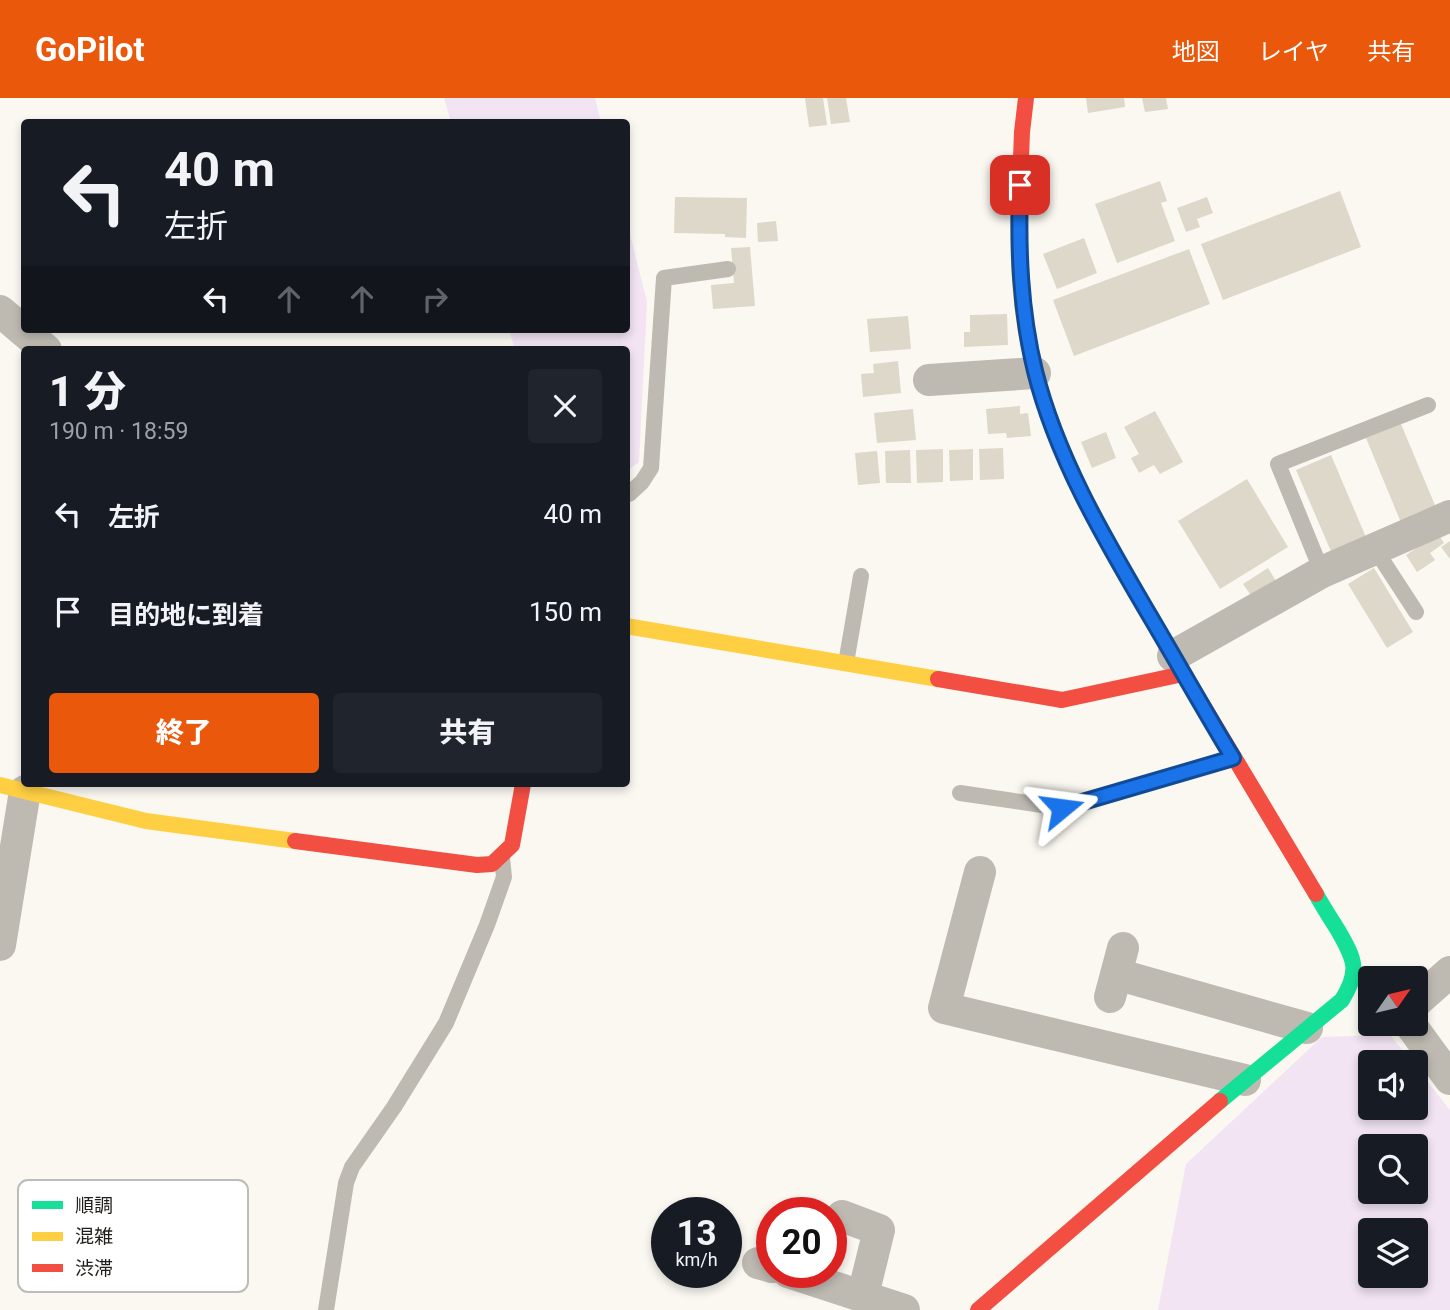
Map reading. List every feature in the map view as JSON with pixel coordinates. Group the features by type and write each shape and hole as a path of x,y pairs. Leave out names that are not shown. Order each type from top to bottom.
{"street":[{"path":"1026,98 1018,239 1024,319 1035,373 1052,425 1078,487 1106,541 1358,967"},
{"path":"0,311 21,329"},
{"path":"26,333 41,346"},
{"path":"929,380 1035,373"},
{"path":"630,626 1062,700 1178,665 1322,572 1450,516"},
{"path":"0,945 13,788 146,821 477,865 492,864 512,845 522,787"},
{"path":"980,872 944,1008 1245,1080"},
{"path":"1428,991 1450,972"},
{"path":"1116,973 1307,1028"},
{"path":"978,1310 1342,1000 1358,980"},
{"path":"1419,1036 1450,1079"},
{"path":"847,1218 879,1230 863,1295"},
{"path":"840,1288 904,1310"}],"lane":[{"path":"630,493 651,468 664,278 728,269"},
{"path":"1322,572 1279,464 1428,405"},
{"path":"1375,549 1416,612"},
{"path":"846,663 861,576"},
{"path":"960,793 1062,808 1233,758"},
{"path":"326,1310 346,1183 352,1167 394,1107 446,1023 504,877 501,856"}],"shaded area":[{"path":"444,98 595,98 600,119 450,119"},
{"path":"630,234 647,302 639,462 630,469 630,346 514,346 510,333 630,333"},
{"path":"1391,1036 1402,1050 1358,1050 1358,1120 1428,1120 1428,1082 1450,1110 1450,1310 1158,1310 1186,1164 1322,1037"}],"building":[{"path":"805,98 823,98 827,125 809,127"},
{"path":"827,98 846,98 850,122 831,124"},
{"path":"1086,98 1124,98 1125,107 1088,113"},
{"path":"1142,98 1166,98 1168,109 1145,112"},
{"path":"1160,181 1167,201 1161,203 1175,241 1117,263 1095,204"},
{"path":"1340,191 1361,247 1223,300 1201,244"},
{"path":"675,197 747,198 746,238 725,237 725,234 674,233"},
{"path":"1207,197 1213,213 1197,219 1200,227 1186,232 1177,208"},
{"path":"776,221 778,241 758,242 757,223"},
{"path":"1084,238 1097,273 1057,289 1043,254"},
{"path":"750,247 755,306 713,309 711,285 734,283 731,248"},
{"path":"1189,249 1210,304 1074,356 1053,300"},
{"path":"1007,314 1008,345 964,347 964,332 970,332 970,315"},
{"path":"908,316 911,349 870,352 867,319"},
{"path":"898,361 901,393 863,397 861,374 874,373 873,364"},
{"path":"1020,406 1020,414 1028,413 1031,436 1007,438 1006,433 988,434 986,409"},
{"path":"913,409 916,440 877,443 874,413"},
{"path":"1155,411 1183,462 1160,474 1154,465 1139,473 1131,458 1139,454 1124,427"},
{"path":"1401,424 1437,510 1402,525 1366,438"},
{"path":"1106,432 1116,458 1092,468 1081,442"},
{"path":"1003,448 1004,479 980,480 979,449"},
{"path":"943,449 943,482 917,483 916,450"},
{"path":"973,449 973,480 950,481 949,450"},
{"path":"910,450 911,483 886,483 885,451"},
{"path":"877,451 880,483 858,485 855,453"},
{"path":"1331,455 1368,542 1333,556 1296,470"},
{"path":"1247,479 1288,547 1220,589 1178,521"},
{"path":"1438,534 1444,543 1430,553 1435,560 1417,572 1406,555"},
{"path":"1450,541 1450,559 1441,547"},
{"path":"1268,568 1276,581 1252,597 1243,584"},
{"path":"1374,568 1413,632 1387,648 1348,584"}],"traffic: fast":[{"path":"1220,1101 1342,1000 1348,990 1353,973 1352,958 1316,894"}],"traffic: slow":[{"path":"1019,211 1021,294 1027,335 1045,405 1068,463 1095,519 1141,602"},
{"path":"630,627 938,679"},
{"path":"0,785 146,821 295,841"}],"traffic: jam":[{"path":"1019,211 1026,98"},
{"path":"1141,602 1316,894"},
{"path":"938,679 1062,700 1183,674"},
{"path":"295,841 477,865 492,864 512,845 522,787"},
{"path":"978,1310 1220,1101"}],"route":[{"path":"1020,185 1018,239 1024,319 1035,373 1052,425 1078,487 1106,541 1233,758 1062,808"}]}
